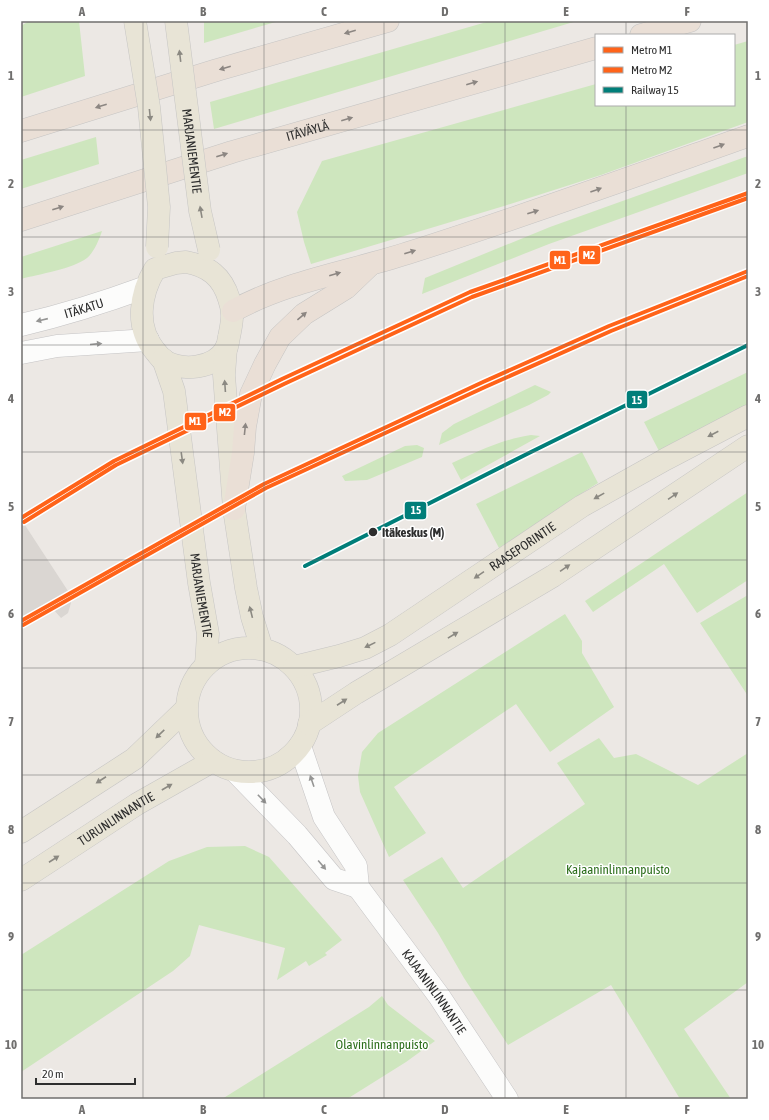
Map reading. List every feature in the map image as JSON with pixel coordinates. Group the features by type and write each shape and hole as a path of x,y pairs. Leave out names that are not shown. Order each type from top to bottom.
{"highway":[{"path":"21,131 217,70 388,21"},
{"path":"644,34 690,21"},
{"name":"ITÄVÄYLÄ","path":"21,220 232,152 595,48"},
{"path":"233,311 254,299 280,290 406,254 559,203 748,136"},
{"path":"234,509 251,394 268,357 280,337 304,314 346,288 372,263"}],"main road":[{"path":"135,21 149,107 159,207 157,247 142,315 142,324 148,340 162,359 181,366 200,366 216,359 226,348"},
{"name":"MARJANIEMENTIE","path":"176,21 200,212 209,250 218,278"},
{"path":"151,278 176,262 186,262 204,267 212,272 218,278 228,294 233,311 226,348 224,376 234,509 248,594 262,649"},
{"name":"MARJANIEMENTIE","path":"162,359 174,391 199,583 208,634 206,665"},
{"name":"RAASEPORINTIE","path":"294,667 365,648 390,635 582,506 666,459 748,416"},
{"path":"309,724 356,693 553,576 748,446"},
{"path":"238,649 262,649 274,653 294,667 301,676 310,699 311,711 309,724 300,746 282,762 271,768 259,771 235,771 213,761 196,743 187,721 186,709 188,697 198,674 215,658 238,649"},
{"path":"21,832 134,759 186,709"},
{"name":"TURUNLINNANTIE","path":"21,880 137,804 213,761"}],"street":[{"name":"ITÄKATU","path":"21,325 110,300 151,278"},
{"path":"21,353 57,346 148,340"},
{"path":"235,771 297,835 334,879 358,887 356,866 324,817 300,746"},
{"name":"KAJAANINLINNANTIE","path":"358,887 439,996 507,1099"}],"green space":[{"path":"29,21 79,21 85,76 21,97 21,26"},
{"path":"204,21 279,21 204,43"},
{"path":"490,21 577,21 214,129 210,102"},
{"path":"748,41 748,122 601,175 311,264 297,212 322,161 595,84 595,106 735,106 735,45"},
{"path":"96,137 99,164 21,189 21,160"},
{"path":"748,156 748,173 549,244 422,294 425,278 550,227"},
{"path":"102,231 92,253 81,262 65,268 21,279 21,257"},
{"path":"748,372 748,406 659,451 644,422"},
{"path":"535,385 551,392 529,405 439,445 442,433 454,424"},
{"path":"531,435 540,436 461,480 452,463 500,443"},
{"path":"417,445 424,448 422,457 367,480 345,481 342,476 405,446"},
{"path":"582,452 598,483 499,548 476,504"},
{"path":"748,492 748,580 697,613 664,564 593,612 585,601"},
{"path":"748,595 748,696 700,623"},
{"path":"565,614 582,641 582,653 614,707 550,752 516,704 394,787 426,833 389,857 360,792 358,776 362,752 378,733"},
{"name":"Kajaaninlinnanpuisto","path":"599,738 614,758 636,754 698,785 748,753 748,982 684,1029 731,1099 680,1099 611,985 508,1045 403,880 442,857 463,888 585,804 557,763"},
{"path":"245,846 269,857 342,940 325,953 327,955 309,966 306,961 277,980 285,948 199,925 190,956 173,971 21,1072 21,955 169,861 207,847"},
{"name":"Olavinlinnanpuisto","path":"382,996 388,1005 435,1041 406,1062 347,1099 222,1099 369,1007"}],"shaded area":[{"path":"21,519 68,591 71,597 71,603 68,613 61,618 53,609 21,630"}],"metro line":[{"name":"M1","path":"21,518 114,461 282,379 470,292 748,193"},
{"name":"M2","path":"24,522 116,465 284,384 472,297 748,198"},
{"name":"M1","path":"21,621 264,484 483,382 609,326 748,271"},
{"name":"M2","path":"23,625 266,488 485,387 611,331 748,276"}],"rail line":[{"name":"15","path":"305,566 748,345"}],"place":[{"name":"Itäkeskus (M)","path":"373,532"}]}
